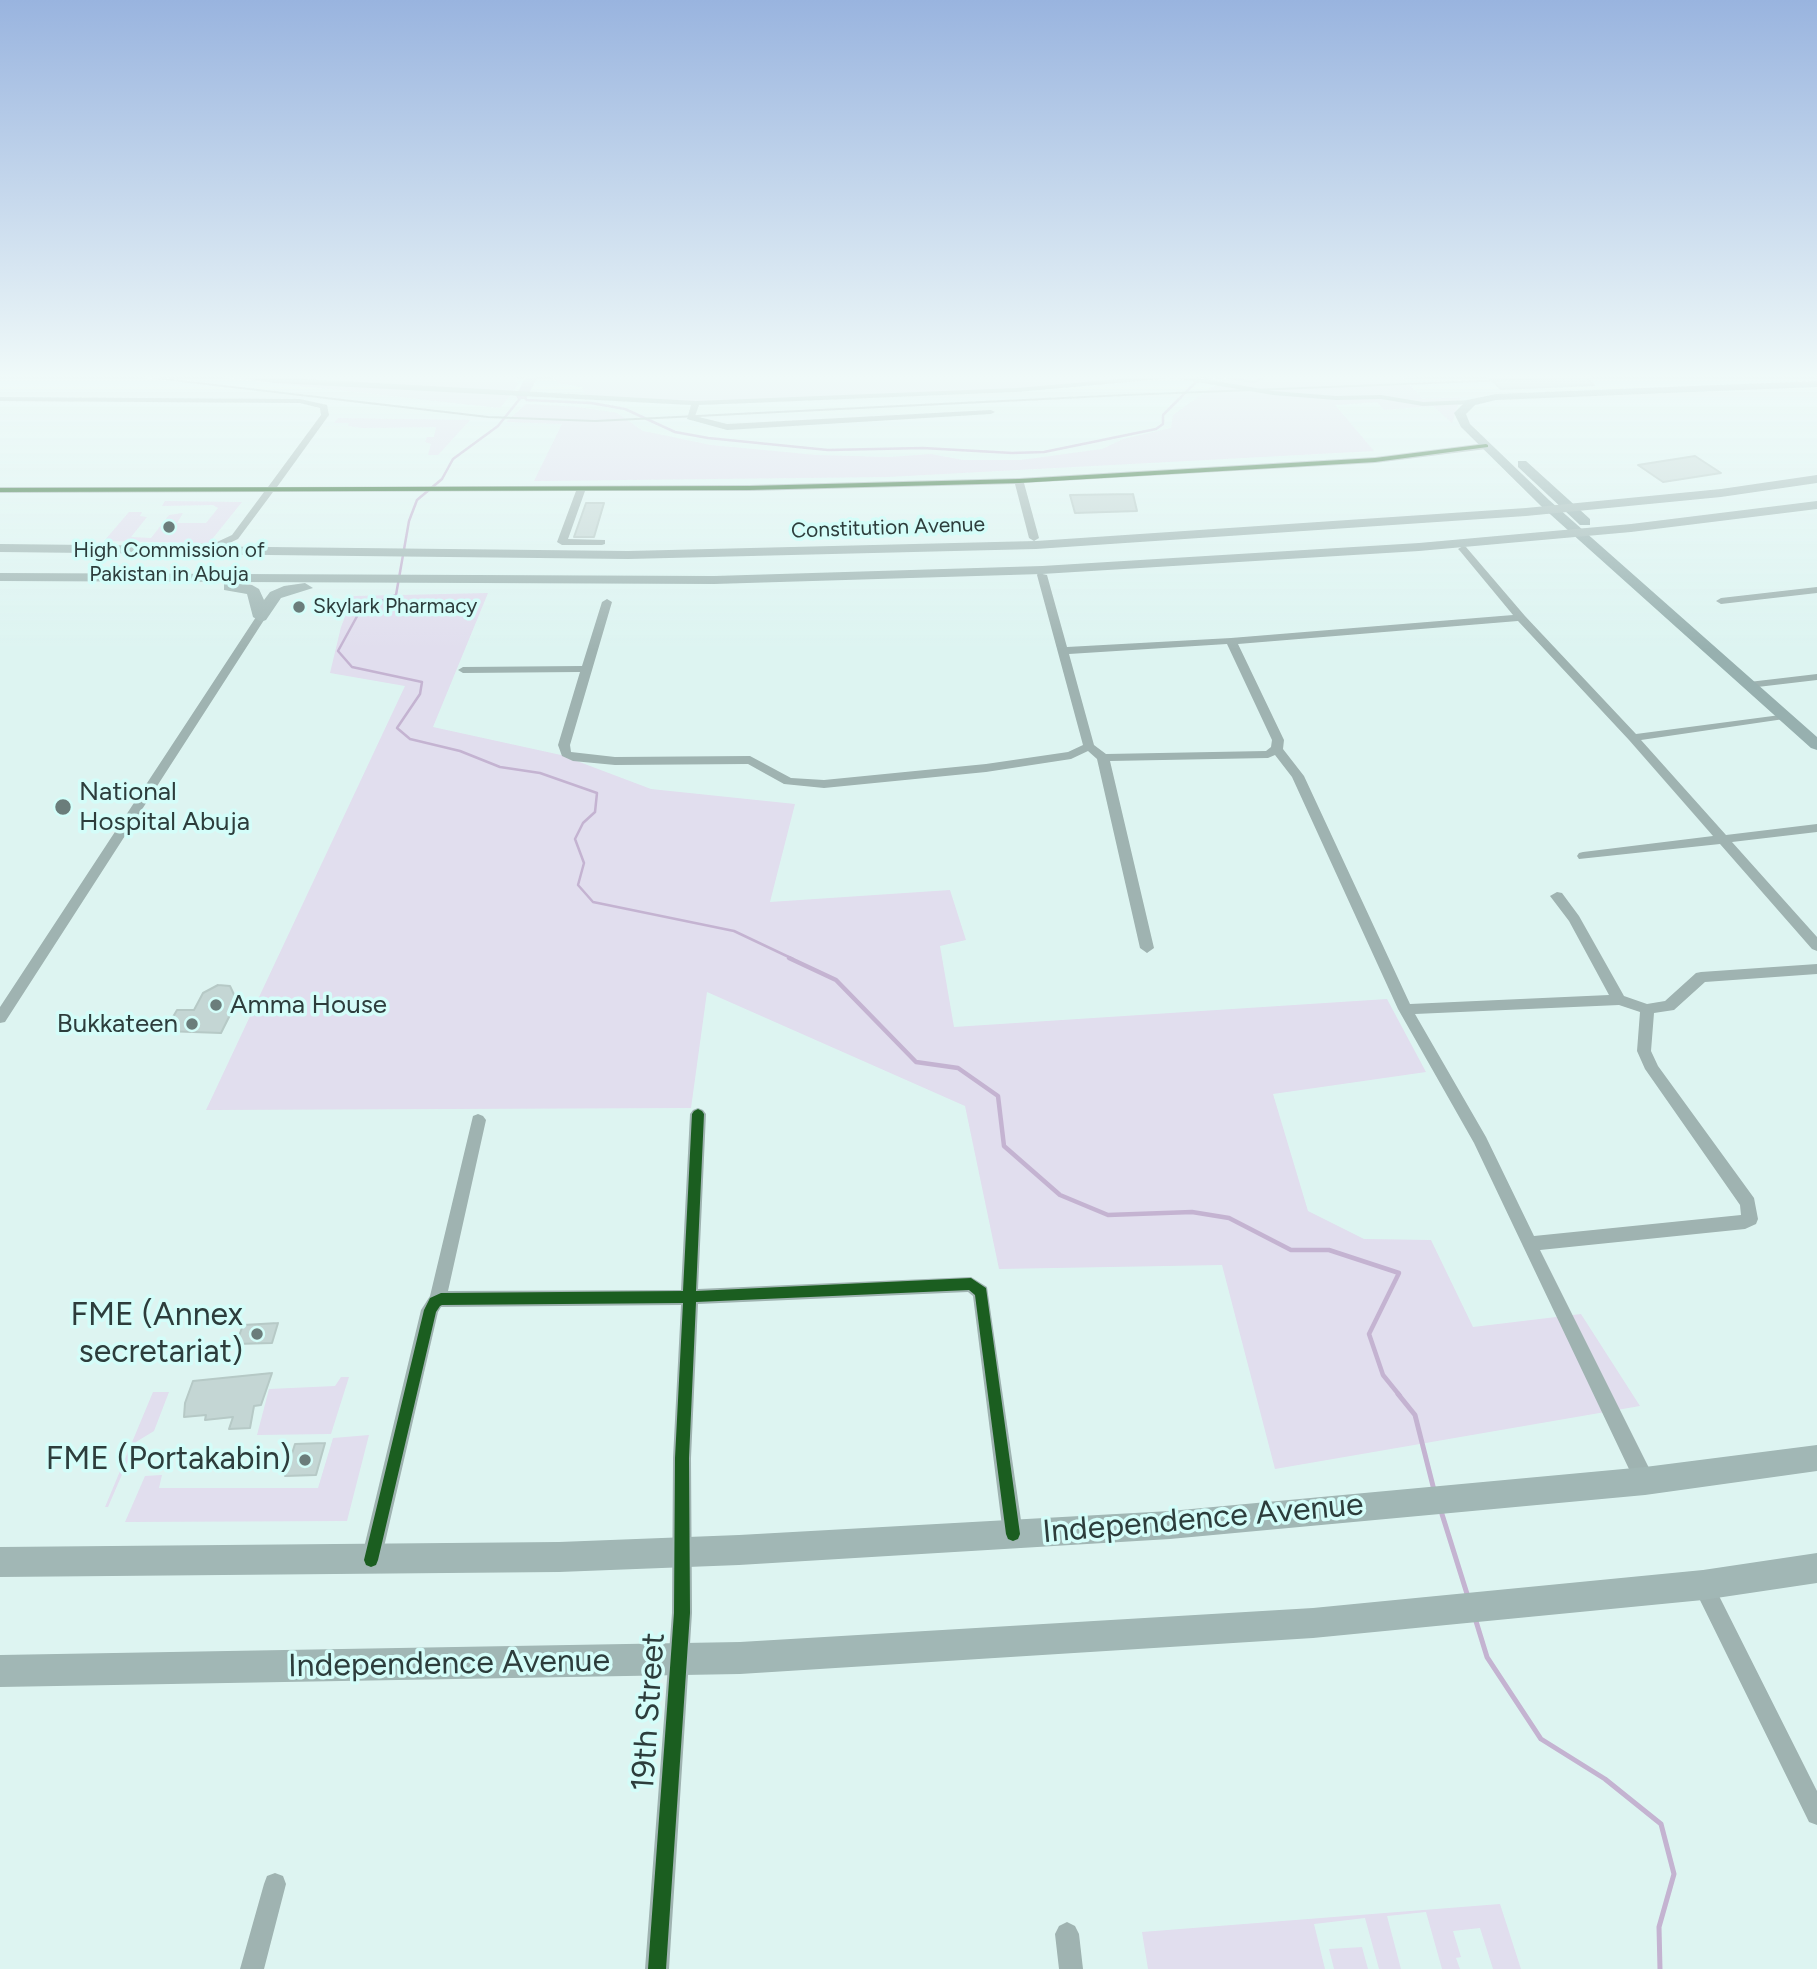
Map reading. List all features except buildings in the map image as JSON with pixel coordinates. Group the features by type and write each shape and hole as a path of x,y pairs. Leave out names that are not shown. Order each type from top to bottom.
{"main road":[{"path":"1348,526 1414,515 1749,482 1811,480"},
{"name":"Constitution Avenue","path":"0,548 505,555 795,552 1162,538 1348,526 1603,505 1811,480"},
{"name":"Constitution Avenue","path":"430,581 798,578 1143,564 1551,536 1817,505"},
{"path":"1419,547 1463,550 1594,541 1817,512"},
{"path":"505,555 552,549 752,548 1120,536 1162,538"},
{"path":"768,586 772,547"},
{"path":"748,586 752,548"},
{"path":"0,579 327,584 365,588 430,581 465,587 768,586 1042,575 1143,564"},
{"path":"0,579 243,587 254,592 261,617"},
{"path":"261,617 278,593 327,584"},
{"name":"Independence Avenue","path":"0,1562 559,1557 739,1550 1170,1525 1525,1490 1645,1481 1817,1458"},
{"name":"Independence Avenue","path":"0,1671 589,1663 740,1658 1313,1623 1703,1585 1817,1568"}],"street":[{"path":"137,550 211,547 235,537 287,466"},
{"path":"0,490 581,489 1019,481 1275,466"},
{"path":"1507,466 1545,503 1594,541 1817,745"},
{"path":"1525,466 1566,501 1594,541"},
{"path":"1019,481 1034,538"},
{"path":"581,489 562,542 602,542"},
{"path":"235,537 240,545 246,547 310,552"},
{"path":"1463,550 1817,946"},
{"path":"1042,575 1089,746 1103,758 1147,948"},
{"path":"1721,601 1817,590"},
{"path":"607,602 564,745 566,754 573,757 615,761 750,760 788,781 824,784 986,768 1071,755 1089,746"},
{"path":"0,1018 261,617"},
{"path":"1062,651 1231,641 1521,618"},
{"path":"1231,641 1278,740 1277,749 1298,776 1405,1009 1481,1141 1645,1481"},
{"path":"463,670 587,669"},
{"path":"1749,685 1817,677"},
{"path":"1633,738 1784,716"},
{"path":"1103,758 1268,754 1277,749"},
{"path":"1583,856 1817,828"},
{"path":"1557,896 1574,919 1619,1000"},
{"path":"1405,1009 1619,1000 1647,1009 1669,1006 1701,977 1817,970"},
{"path":"1529,1244 1745,1223 1750,1219 1748,1203 1652,1069 1644,1051 1647,1009"},
{"name":"19th Street","path":"657,1969 682,1613 682,1458 698,1114"},
{"path":"371,1560 430,1310 438,1300 478,1120"},
{"path":"438,1300 688,1297 971,1284 981,1292 1013,1534"},
{"path":"1703,1585 1817,1814"},
{"path":"252,1969 275,1884"},
{"path":"1067,1934 1071,1969"}],"shaded area":[{"path":"541,466 1095,466 887,477 534,481"},
{"path":"165,501 242,502 209,543 104,541 129,512 142,512 140,516 147,517 131,537 151,538 169,515 183,513 177,523 206,523 218,508 213,505 162,506"},
{"path":"488,593 433,727 561,755 651,789 795,804 770,902 950,890 966,940 940,946 954,1027 1387,999 1426,1072 1273,1094 1308,1211 1364,1239 1431,1240 1473,1327 1581,1314 1640,1406 1275,1469 1222,1265 999,1269 965,1106 707,992 691,1108 206,1110 405,686 330,673 341,627 353,596"},
{"path":"341,1377 349,1377 331,1434 257,1435 269,1389 335,1386"},
{"path":"153,1392 169,1392 154,1431 136,1442 108,1507 105,1507"},
{"path":"369,1435 347,1521 125,1522 145,1476 162,1475 159,1488 318,1488 333,1438"},
{"path":"1500,1904 1521,1969 1493,1969 1480,1928 1453,1931 1461,1957 1456,1958 1460,1969 1442,1969 1426,1912 1387,1916 1401,1969 1379,1969 1365,1918 1314,1924 1325,1969 1148,1969 1142,1932"},
{"path":"1362,1947 1368,1969 1334,1969 1329,1949"}],"waterway":[{"path":"449,466 442,479 417,500 409,521 396,595 361,609 338,651 352,667 422,682 420,694 397,728 410,739 460,751 500,767 540,773 597,793 595,812 583,823 575,839 584,863 578,885 593,902 734,931 793,959"},
{"path":"789,958 836,980 916,1062 958,1068 998,1096 1004,1146 1060,1195 1108,1215 1192,1212 1229,1218 1291,1250 1329,1250 1399,1273 1369,1334 1383,1375 1400,1396"},
{"path":"1398,1394 1415,1415 1434,1490"},
{"path":"1441,1511 1468,1597"},
{"path":"1475,1618 1487,1657 1541,1739 1605,1779 1661,1824 1674,1874 1659,1927 1660,1969"}],"cycle path":[{"path":"0,490 749,488 1019,481 1275,466"},
{"path":"657,1969 682,1613 682,1458 698,1114"},
{"path":"371,1560 430,1310 435,1302 441,1299 688,1297 971,1284 981,1292 1013,1534"}],"place":[{"name":"High Commission of Pakistan in Abuja","path":"169,527"},
{"name":"Skylark Pharmacy","path":"299,607"},
{"name":"National Hospital Abuja","path":"63,807"},
{"name":"Amma House","path":"216,1005"},
{"name":"Bukkateen","path":"192,1024"},
{"name":"FME (Annex secretariat)","path":"257,1334"},
{"name":"FME (Portakabin)","path":"305,1460"}]}
